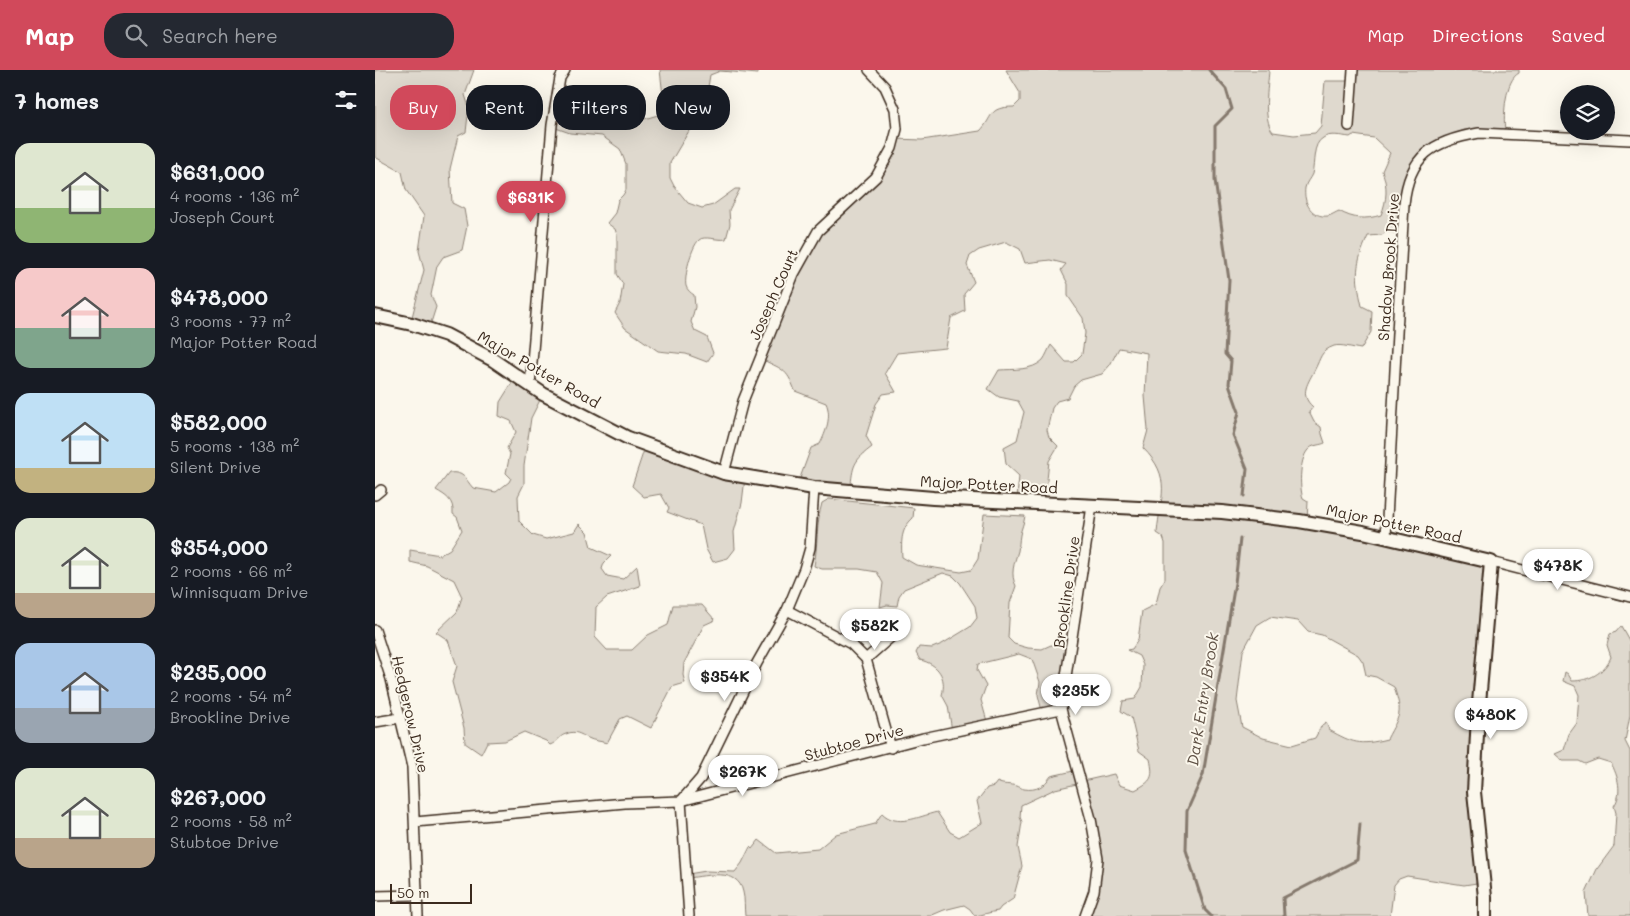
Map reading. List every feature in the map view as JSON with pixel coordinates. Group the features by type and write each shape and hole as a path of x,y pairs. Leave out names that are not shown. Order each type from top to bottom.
{"street":[{"path":"530,386 551,125 560,78 565,70"},
{"name":"Joseph Court","path":"724,473 743,401 794,274 818,231 875,177 892,148 897,129 895,109 885,87 869,70"},
{"path":"1349,126 1353,70"},
{"name":"Shadow Brook Drive","path":"1386,537 1404,204 1410,174 1418,161 1430,149 1463,135 1479,132 1630,140"},
{"name":"Major Potter Road","path":"375,316 412,324 446,335 493,360 543,394 629,438 724,473 814,488 933,498 1222,512 1310,522 1386,537 1630,597"},
{"path":"689,916 681,801 701,778 757,663 787,610 804,569 810,548 814,488"},
{"name":"Brookline Drive","path":"1085,916 1094,891 1097,860 1091,819 1061,709 1092,506"},
{"path":"1485,916 1485,896 1474,792 1478,715 1491,562"},
{"path":"787,610 851,644 866,659 891,748"},
{"name":"Hedgerow Drive","path":"375,630 391,679 412,767 418,916"},
{"path":"866,659 891,637"},
{"name":"Stubtoe Drive","path":"415,822 625,803 681,801 891,748 923,738 1061,709"},
{"path":"375,722 399,718"},
{"path":"375,896 417,895"}],"shaded area":[{"path":"375,70 474,70 469,85 466,85 466,132 458,136 450,169 452,203 464,209 467,226 462,250 443,257 437,266 431,295 436,307 429,329 410,325 424,270 419,251 424,216 406,190 402,172 375,157"},
{"path":"660,70 758,70 758,74 720,71 710,75 708,85 662,85"},
{"path":"1006,70 1269,70 1266,102 1270,126 1273,132 1294,135 1315,133 1321,126 1325,81 1353,81 1356,70 1519,70 1508,90 1504,117 1505,131 1464,130 1438,142 1420,163 1412,180 1406,234 1386,232 1382,235 1368,236 1357,270 1357,278 1362,306 1372,311 1371,332 1361,349 1334,346 1326,350 1320,358 1305,393 1313,407 1309,412 1314,422 1321,427 1325,443 1311,447 1306,452 1301,472 1303,498 1308,501 1307,522 1487,562 1477,735 1483,882 1464,885 1407,876 1399,879 1394,885 1390,916 1085,916 1098,859 1081,783 1055,789 1021,805 1020,817 1022,822 1018,847 1022,866 1013,899 998,911 975,916 964,905 930,916 745,916 743,892 740,884 735,879 720,875 688,878 688,874 706,871 735,872 750,847 752,849 759,840 776,853 818,849 836,834 875,824 882,813 894,820 901,821 937,812 950,832 959,837 982,823 977,801 987,788 994,786 997,782 1015,785 1024,789 1033,789 1046,783 1051,776 1078,770 1083,781 1114,774 1119,785 1135,790 1145,784 1150,778 1152,771 1150,759 1139,751 1131,717 1121,711 1123,701 1135,699 1142,687 1143,665 1139,656 1127,650 1132,649 1138,640 1142,611 1156,604 1160,587 1165,579 1165,543 1163,537 1157,533 1162,498 1161,479 1158,469 1143,448 1148,430 1145,396 1147,353 1119,348 1110,365 1102,374 1081,380 1074,386 1068,398 1057,401 1052,408 1047,430 1049,437 1058,446 1049,461 1045,499 1017,497 1019,476 1006,464 1004,447 1017,440 1024,412 1018,401 999,397 988,389 999,370 1022,369 1039,364 1051,345 1066,362 1074,362 1082,354 1085,333 1083,318 1068,296 1068,284 1061,270 1066,264 1050,260 1025,263 1020,249 1006,242 979,250 970,256 967,265 974,282 964,294 965,311 951,318 946,348 897,353 885,373 896,392 883,394 876,404 866,436 872,447 856,463 851,484 819,482 800,478 811,448 820,444 828,424 828,408 826,403 795,391 783,370 761,359 815,237 874,182 895,139 922,140 980,131 995,111 1005,107 1014,107 1020,101 1020,93","holes":["1353,135 1374,138 1390,153 1382,171 1386,193 1381,215 1359,218 1339,211 1328,216 1317,215 1305,199 1306,186 1312,174 1317,145 1326,136 1350,137","1270,617 1298,621 1308,632 1322,635 1358,655 1363,662 1366,675 1376,677 1394,687 1399,703 1399,714 1387,739 1363,743 1356,742 1329,730 1326,722 1322,725 1315,738 1292,745 1263,738 1242,727 1237,701 1243,651 1257,625"]},
{"path":"656,116 656,130 690,130 670,163 670,178 688,203 702,208 713,205 735,189 740,189 729,210 730,224 726,239 704,238 699,240 693,249 687,269 686,286 694,295 695,307 691,322 695,331 707,337 713,353 707,362 686,354 658,351 625,328 615,313 620,303 623,284 617,274 617,235 615,229 607,223 615,213 618,200 626,190 626,164 620,149 602,136 570,133 562,130 646,130 646,118"},
{"path":"515,378 542,396 531,418 524,466 524,484 518,496 519,521 533,535 546,539 574,532 579,524 587,532 591,547 611,556 604,563 602,569 607,576 623,579 637,566 640,586 607,597 596,607 595,637 607,650 632,650 648,635 668,625 673,605 702,605 715,620 704,625 684,663 683,675 685,683 672,687 651,728 627,716 620,719 607,743 592,740 572,732 550,745 546,741 524,732 505,741 487,742 481,754 465,743 464,728 452,682 457,666 448,640 436,632 457,612 462,597 454,580 427,566 410,562 410,550 440,555 450,549 462,530 457,517 453,514 451,502 436,490 449,473 461,474 473,488 496,492 509,482 511,478 506,473 510,454 507,448 516,432 511,421 499,416 500,402"},
{"path":"645,447 745,478 742,503 734,532 735,549 728,558 713,562 706,549 701,525 667,512 669,508 661,494 644,497 632,486"},
{"path":"829,499 914,508 913,518 906,526 903,535 902,557 916,565 961,572 971,570 978,559 984,514 1025,516 1013,569 1016,586 1010,603 1008,638 1014,644 1028,648 1042,649 1051,645 1071,648 1063,709 1042,711 1038,695 1040,682 1032,659 1019,654 978,664 977,670 986,686 981,700 988,725 952,731 948,706 942,695 943,682 940,672 932,665 920,660 916,653 919,647 932,648 970,627 977,618 975,606 960,583 953,576 943,573 904,589 899,596 897,606 887,605 880,607 883,583 877,572 859,569 822,569 814,566 820,511 822,503"},
{"path":"1621,626 1630,642 1630,715 1625,741 1630,751 1630,916 1588,916 1586,893 1597,869 1614,846 1616,813 1614,806 1617,801 1619,784 1611,763 1598,759 1585,764 1579,761 1563,761 1555,754 1564,750 1569,734 1577,723 1579,695 1575,686 1563,681 1565,672 1572,681 1578,681 1590,678 1600,672 1611,657 1607,645 1610,634 1616,632"}],"waterway":[{"name":"Dark Entry Brook","path":"1209,70 1226,89 1232,109 1215,126 1215,180 1229,280 1225,354 1231,361 1229,384 1239,412 1233,435 1247,469 1244,496"},
{"name":"Dark Entry Brook","path":"1211,916 1205,910 1186,850 1187,811 1203,775 1235,583 1240,539"},
{"path":"1284,916 1283,898 1357,860 1360,824"}]}
